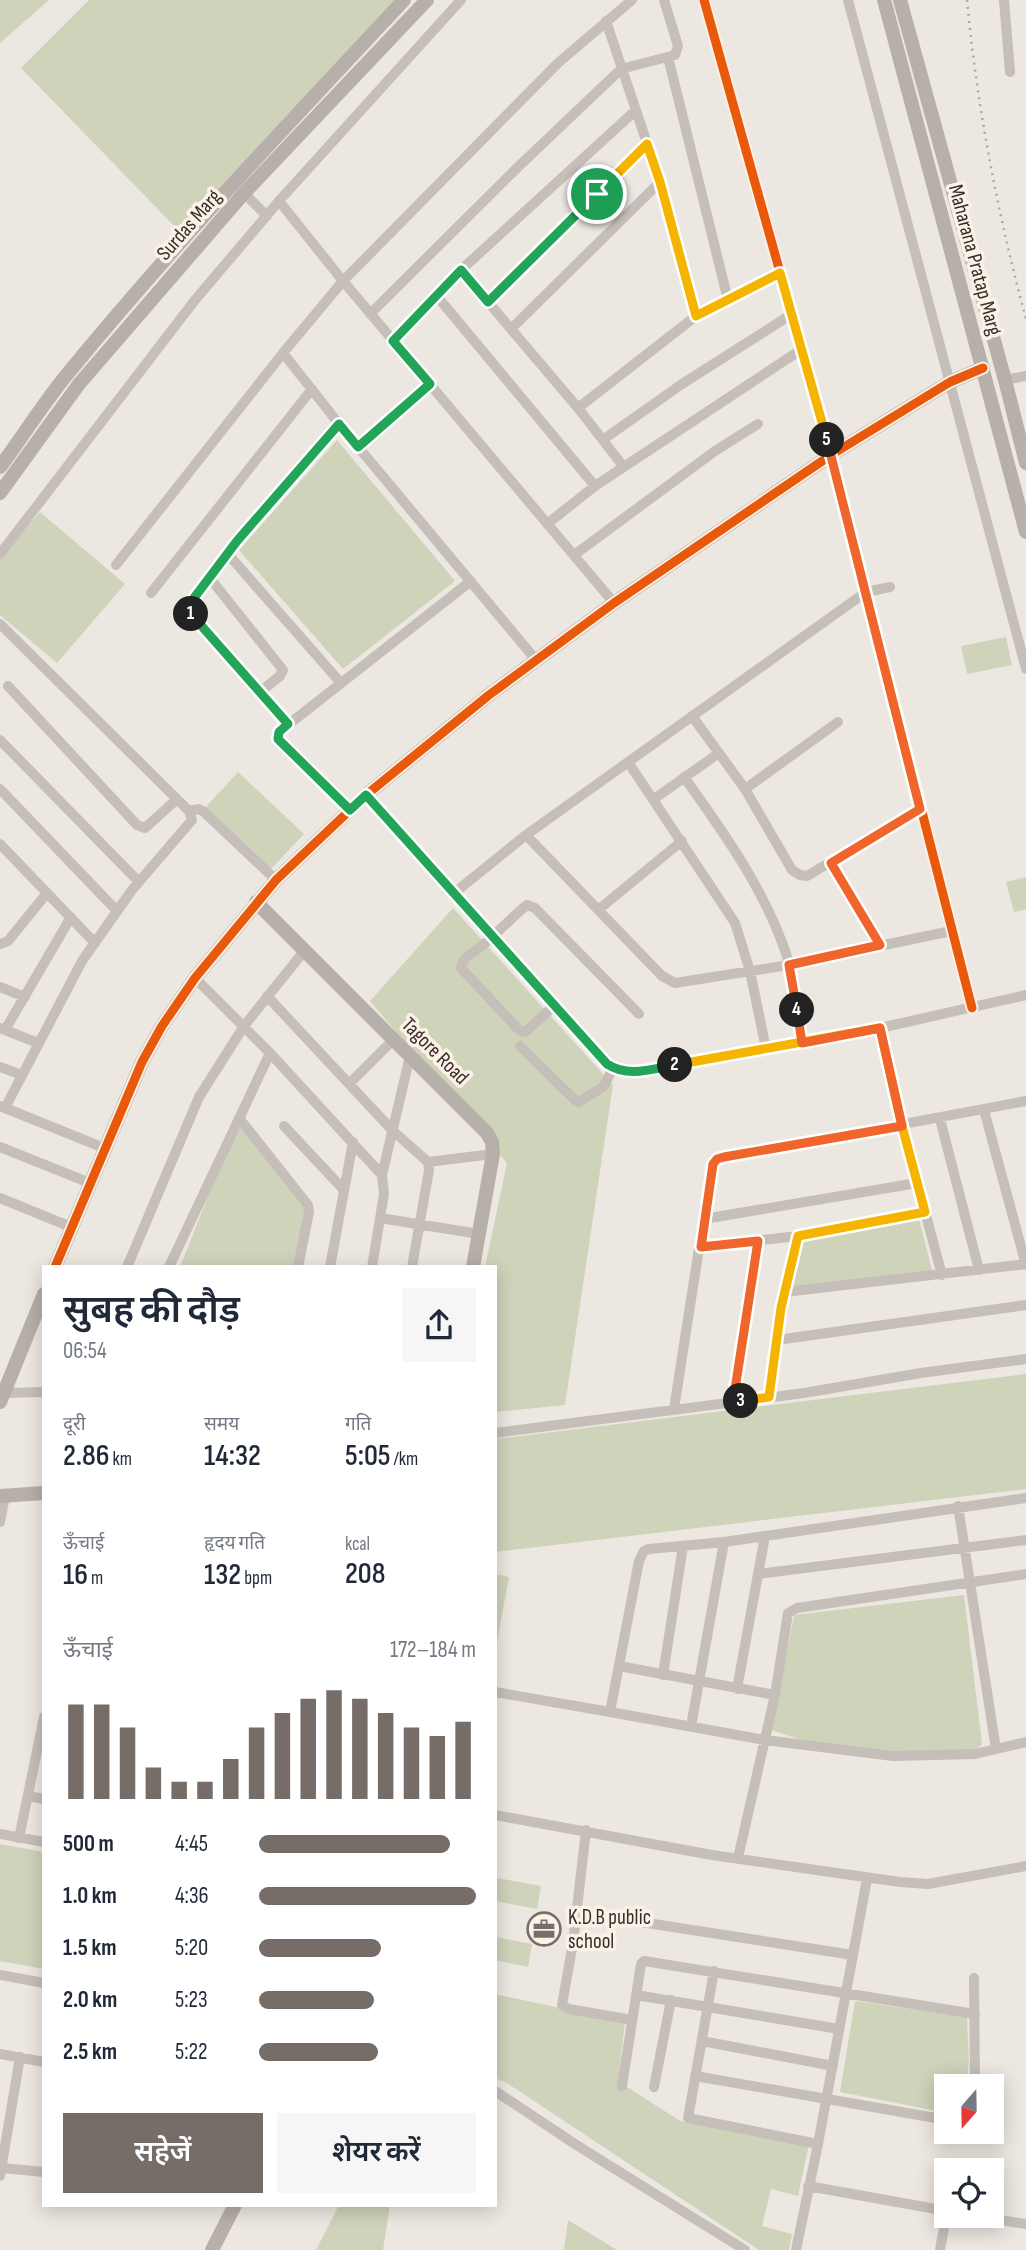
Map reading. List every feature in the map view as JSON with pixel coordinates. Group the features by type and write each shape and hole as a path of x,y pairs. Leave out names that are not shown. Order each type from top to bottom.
{"main road":[{"name":"Surdas Marg","path":"0,493 79,384 271,143 404,0"},
{"name":"Surdas Marg","path":"0,467 67,374 427,0"},
{"name":"Maharana Pratap Marg","path":"884,0 1024,513 1026,532"},
{"name":"Maharana Pratap Marg","path":"900,0 1026,463"},
{"path":"949,245 966,239"},
{"path":"56,1265 142,1062 162,1026 195,978 276,880 366,795 489,695 614,603 831,455 950,382 983,368"},
{"name":"Tagore Road","path":"256,902 486,1133 492,1142 493,1154"},
{"path":"473,1265 493,1154"},
{"path":"2,1398 42,1299"},
{"path":"2,1496 42,1493"},
{"path":"212,2250 235,2207"}],"street":[{"path":"0,554 195,300 279,201 461,0"},
{"path":"116,565 343,281 558,63 632,0"},
{"path":"370,314 621,69 675,55 678,46 664,0"},
{"path":"704,0 803,349 972,1008"},
{"path":"848,0 1026,669"},
{"path":"1004,0 1010,72"},
{"path":"606,21 660,182 696,316"},
{"path":"668,57 728,300"},
{"path":"393,341 461,270 635,111"},
{"path":"488,302 647,144"},
{"path":"511,329 660,182"},
{"path":"244,193 267,216"},
{"path":"279,201 370,314 614,603"},
{"path":"461,270 604,439 623,466"},
{"path":"578,408 696,316 780,273"},
{"path":"436,295 595,486"},
{"path":"604,439 682,384 792,314"},
{"path":"547,524 623,466 803,349"},
{"path":"283,353 536,660"},
{"path":"1005,380 1026,376"},
{"path":"358,447 430,384"},
{"path":"151,593 312,390"},
{"path":"288,724 193,619 191,613 194,598 227,553 339,424"},
{"path":"574,555 715,451 758,424"},
{"path":"227,553 340,682"},
{"path":"209,578 283,670 280,676 260,692"},
{"path":"350,810 278,739 279,732 471,581"},
{"path":"453,894 526,835 866,592 890,587"},
{"path":"0,624 192,816 189,825 139,882 82,961 22,1075 2,1107 104,1149"},
{"path":"8,686 137,825 145,828 177,799"},
{"path":"692,716 745,789 792,870 800,875 807,876 831,863 920,809"},
{"path":"745,789 838,722"},
{"path":"0,758 3,743"},
{"path":"3,743 139,882"},
{"path":"653,799 719,753"},
{"path":"628,762 729,911 750,971 766,1049"},
{"path":"684,777 769,908 789,965 802,1043"},
{"path":"0,789 117,911"},
{"path":"366,795 613,1068 635,1072 802,1043 1026,995"},
{"path":"189,811 199,809 204,812 276,880"},
{"path":"526,835 668,980 684,982 789,965 951,931"},
{"path":"598,910 682,841"},
{"path":"0,844 95,943"},
{"path":"831,863 880,945"},
{"path":"0,944 8,941 47,893"},
{"path":"555,1005 525,1032 511,1023 463,973 461,962 494,937 524,907 531,905 639,1014"},
{"path":"38,1043 3,1029 71,917"},
{"path":"128,1265 192,1110 244,1026 305,950"},
{"path":"195,978 270,1053 382,1175"},
{"path":"0,987 24,997"},
{"path":"267,996 393,1131 428,1162 429,1170 412,1265"},
{"path":"880,1028 902,1126 942,1275"},
{"path":"349,1084 393,1040"},
{"path":"520,1046 579,1102 604,1086 613,1068"},
{"path":"170,1265 270,1053"},
{"path":"372,1265 384,1194 382,1175 410,1056"},
{"path":"0,1067 22,1075"},
{"path":"674,1409 711,1171 717,1159 1026,1101"},
{"path":"785,1292 1026,1264 984,1110"},
{"path":"239,1118 308,1205 298,1265"},
{"path":"940,1119 979,1270"},
{"path":"284,1126 344,1190"},
{"path":"330,1265 353,1142"},
{"path":"0,1147 90,1183"},
{"path":"428,1162 493,1154"},
{"path":"704,1219 917,1183"},
{"path":"0,1199 71,1227"},
{"path":"701,1247 798,1236 925,1212"},
{"path":"380,1218 479,1234"},
{"path":"769,1397 785,1292 798,1236"},
{"path":"733,1402 758,1241"},
{"path":"777,1340 1026,1305"},
{"path":"497,1433 769,1397 1026,1359"},
{"path":"2,1398 42,1392"},
{"path":"0,1522 2,1496"},
{"path":"610,1713 641,1555 649,1549 724,1542 1026,1498"},
{"path":"958,1506 996,1749"},
{"path":"737,1689 765,1536"},
{"path":"758,1574 1026,1539"},
{"path":"691,1726 724,1542"},
{"path":"663,1675 683,1546"},
{"path":"738,1858 775,1695 787,1617 792,1610 1026,1574"},
{"path":"619,1666 775,1695"},
{"path":"497,1692 765,1740 893,1756 946,1756 1026,1742"},
{"path":"19,1838 40,1757 42,1737"},
{"path":"28,1796 42,1799"},
{"path":"497,1815 712,1855 867,1879 928,1884 1026,1866"},
{"path":"586,1830 562,2004 569,2009 632,2020"},
{"path":"0,1834 42,1842"},
{"path":"796,2250 867,1879"},
{"path":"576,1912 853,1955"},
{"path":"621,2086 644,1961 975,2014"},
{"path":"715,1971 688,2119 818,2144"},
{"path":"0,1975 42,1983"},
{"path":"974,1978 975,2074"},
{"path":"636,1995 839,2029"},
{"path":"654,2087 671,2000"},
{"path":"702,2041 833,2066"},
{"path":"0,2054 42,2062"},
{"path":"20,2057 1,2172 42,2172"},
{"path":"695,2076 934,2118"},
{"path":"497,2092 745,2250"},
{"path":"808,2186 934,2209"},
{"path":"1004,2221 1026,2224"},
{"path":"940,2250 944,2228"}],"green space":[{"path":"0,0 49,0 0,43"},
{"path":"89,0 400,0 180,232 21,68"},
{"path":"337,440 455,581 343,669 239,550"},
{"path":"40,512 125,584 57,663 0,615 0,559"},
{"path":"1006,637 1012,665 967,674 961,646"},
{"path":"238,772 304,834 270,870 204,809"},
{"path":"1026,877 1026,909 1014,912 1006,882"},
{"path":"453,908 613,1085 565,1405 497,1412 497,1265 485,1265 507,1163 370,1001"},
{"path":"239,1118 312,1213 299,1265 181,1265"},
{"path":"919,1219 932,1270 789,1288 800,1240"},
{"path":"1026,1374 1026,1489 497,1552 497,1439"},
{"path":"497,1574 509,1577 497,1642"},
{"path":"964,1595 982,1744 979,1748 928,1758 883,1756 812,1743 772,1730 794,1615"},
{"path":"0,1844 42,1852 42,1969 0,1961"},
{"path":"497,1878 541,1886 537,1909 497,1901"},
{"path":"497,1937 532,1944 528,1967 497,1960"},
{"path":"497,1994 625,2022 618,2081 680,2121 809,2144 798,2196 771,2189 762,2226 792,2234 789,2250 759,2250 497,2079"},
{"path":"855,2001 967,2017 968,2074 934,2074 934,2110 840,2092"},
{"path":"338,2207 390,2207 383,2250 316,2250"},
{"path":"568,2220 617,2250 564,2250"}],"railway":[{"path":"967,0 976,80 990,161 1026,319"}],"cycle path":[{"path":"704,0 831,455 972,1008"},
{"path":"56,1265 142,1062 162,1026 195,978 276,880 366,795 489,695 614,603 831,455 950,382 983,368"}],"place":[{"name":"K.D.B public school","path":"544,1929"}],"route":[{"path":"597,194 488,302 461,270 436,295 393,341 430,384 358,447 339,424 237,541 194,598 191,613 193,619 288,724 279,732 278,739 350,810 366,795 613,1068 635,1072 766,1049 880,1028 925,1212 798,1236 781,1308 769,1397 733,1402 758,1241 701,1247 713,1164 724,1157 902,1126 880,1028 802,1043 796,1002 789,965 880,945 831,863 920,809 831,455 780,273 696,316 647,144 597,194"}]}
